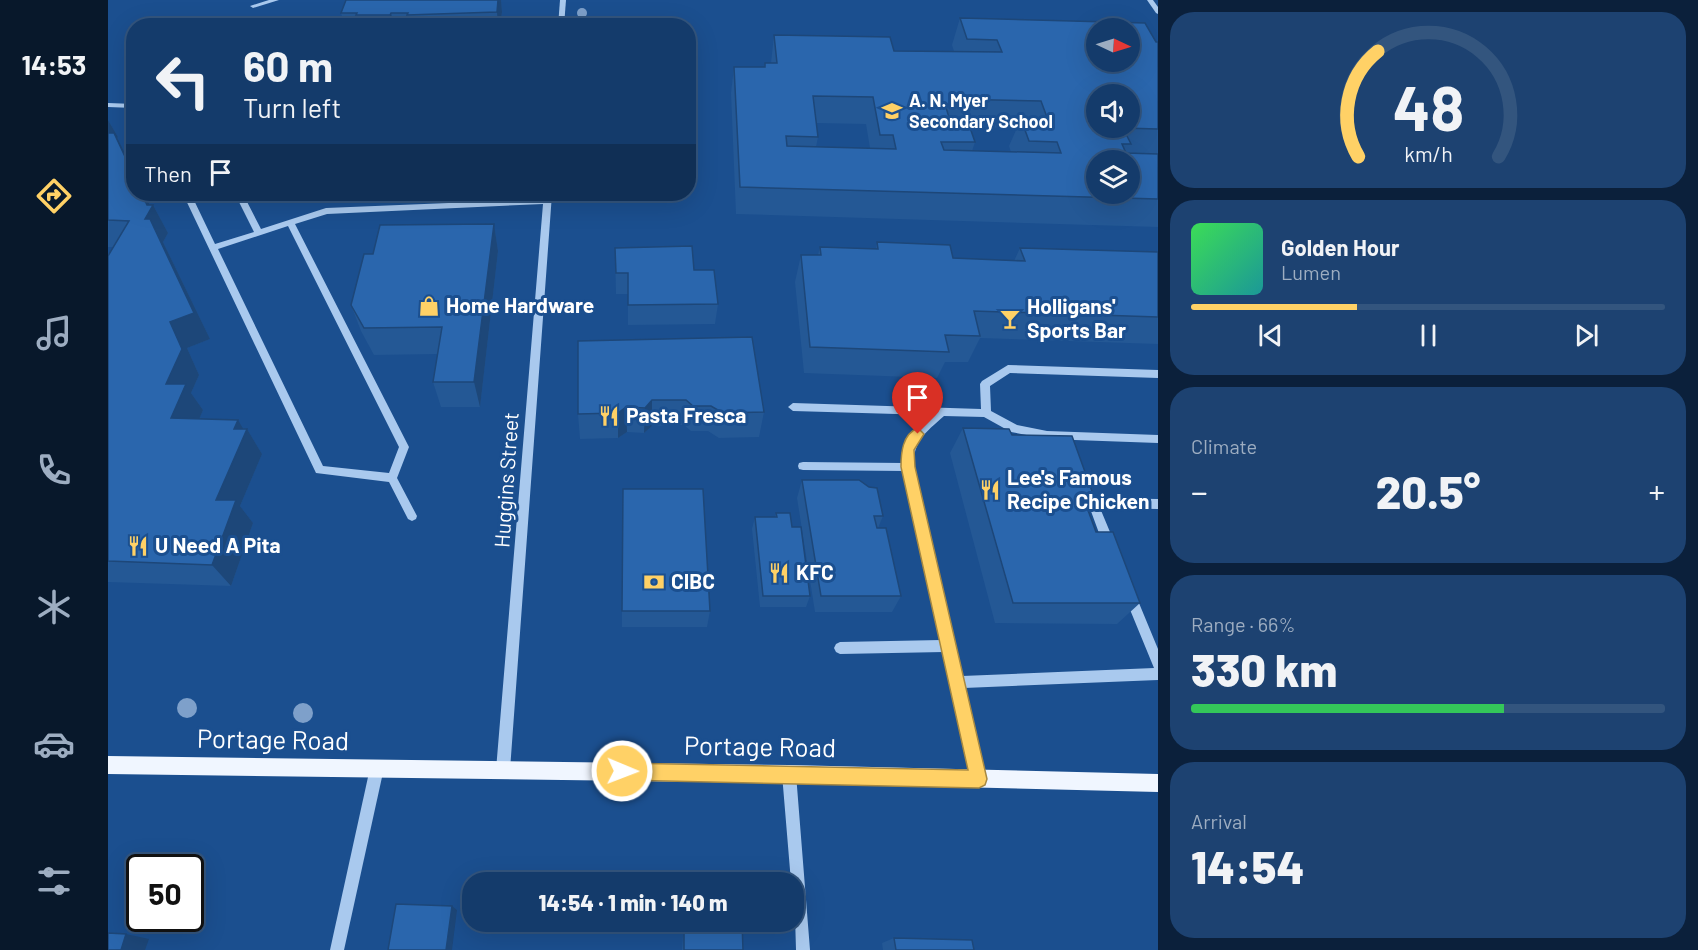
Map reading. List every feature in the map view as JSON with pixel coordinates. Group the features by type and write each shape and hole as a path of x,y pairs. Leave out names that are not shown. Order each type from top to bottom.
{"main road":[{"name":"Portage Road","path":"108,765 789,774 1158,783"}],"street":[{"path":"253,6 276,0"},
{"path":"562,18 563,0"},
{"path":"1150,0 1158,12"},
{"path":"108,105 126,106"},
{"path":"190,201 320,470 393,478"},
{"path":"243,201 259,233"},
{"path":"213,248 326,211 485,201"},
{"name":"Huggins Street","path":"503,770 548,201"},
{"path":"290,223 404,447 393,478 412,516"},
{"path":"987,413 985,384 1008,369 1158,374"},
{"path":"793,407 987,413 1015,429 1047,435 1158,439"},
{"path":"941,412 918,434 908,449 908,467 979,779"},
{"path":"803,466 908,467"},
{"path":"1114,557 1093,503 1158,504"},
{"path":"1123,578 1158,664"},
{"path":"840,648 948,646"},
{"path":"957,682 1158,674"},
{"path":"337,950 377,768"},
{"path":"789,774 803,950"}],"building":[{"path":"346,0 498,0 497,12 356,15 357,13 341,13"},
{"path":"960,18 1086,21 1086,72 1140,72 1140,23 1145,23 1158,42 1158,129 1140,128 1140,84 1086,84 1086,138 1128,138 1131,144 1122,144 1125,150 1086,150 1086,197 740,187 734,67 765,67 765,63 777,63 774,35 890,37 894,51 1002,52 997,40 967,39","holes":["813,96 873,97 880,135 893,135 896,149 787,146 786,136 818,137","951,99 1041,101 1048,120 1021,119 1029,141 1057,142 1061,153 944,150 941,142 975,142 968,122 950,121 945,104 953,105"]},
{"path":"108,133 114,133 126,159 126,201 145,201 147,205 153,205 145,219 150,219 194,313 170,322 182,349 166,384 186,384 171,418 238,420 234,429 247,429 216,500 236,500 212,565 108,561 108,256 129,221 108,220"},
{"path":"1140,153 1158,154 1158,199 1140,198"},
{"name":"Home Hardware","path":"494,224 474,382 433,382 442,327 364,328 351,305 364,254 373,254 380,225"},
{"path":"877,242 950,245 953,258 1025,261 1020,248 1158,252 1158,317 974,311 980,336 945,335 949,352 810,347 801,255 821,255 820,247 878,249"},
{"path":"692,246 694,270 714,270 718,304 628,305 628,273 616,273 615,248"},
{"path":"752,337 764,412 723,413 711,406 693,406 686,400 652,400 645,408 626,407 618,413 578,414 578,341"},
{"path":"963,428 1009,429 1012,435 1072,436 1093,494 1082,494 1096,532 1113,532 1140,603 1013,603"},
{"path":"802,480 859,480 869,487 877,488 883,516 874,516 877,528 886,528 901,596 821,596"},
{"path":"623,489 703,489 710,611 622,611"},
{"name":"KFC","path":"776,513 790,513 792,527 801,527 810,596 763,596 755,517 777,517"},
{"path":"396,904 452,906 446,950 388,950"},
{"path":"684,932 742,932 743,950 684,950"},
{"path":"108,933 126,934 121,950 108,950"},
{"path":"894,938 972,940 974,950 896,950"}],"place":[{"name":"A. N. Myer Secondary School","path":"892,111"},
{"name":"Home Hardware","path":"429,306"},
{"name":"Holligans' Sports Bar","path":"1010,319"},
{"name":"Pasta Fresca","path":"609,416"},
{"name":"Lee's Famous Recipe Chicken","path":"990,490"},
{"name":"U Need A Pita","path":"138,546"},
{"name":"KFC","path":"779,573"},
{"name":"CIBC","path":"654,582"}],"route":[{"path":"622,771 979,779 908,467 908,449 918,434"}]}
